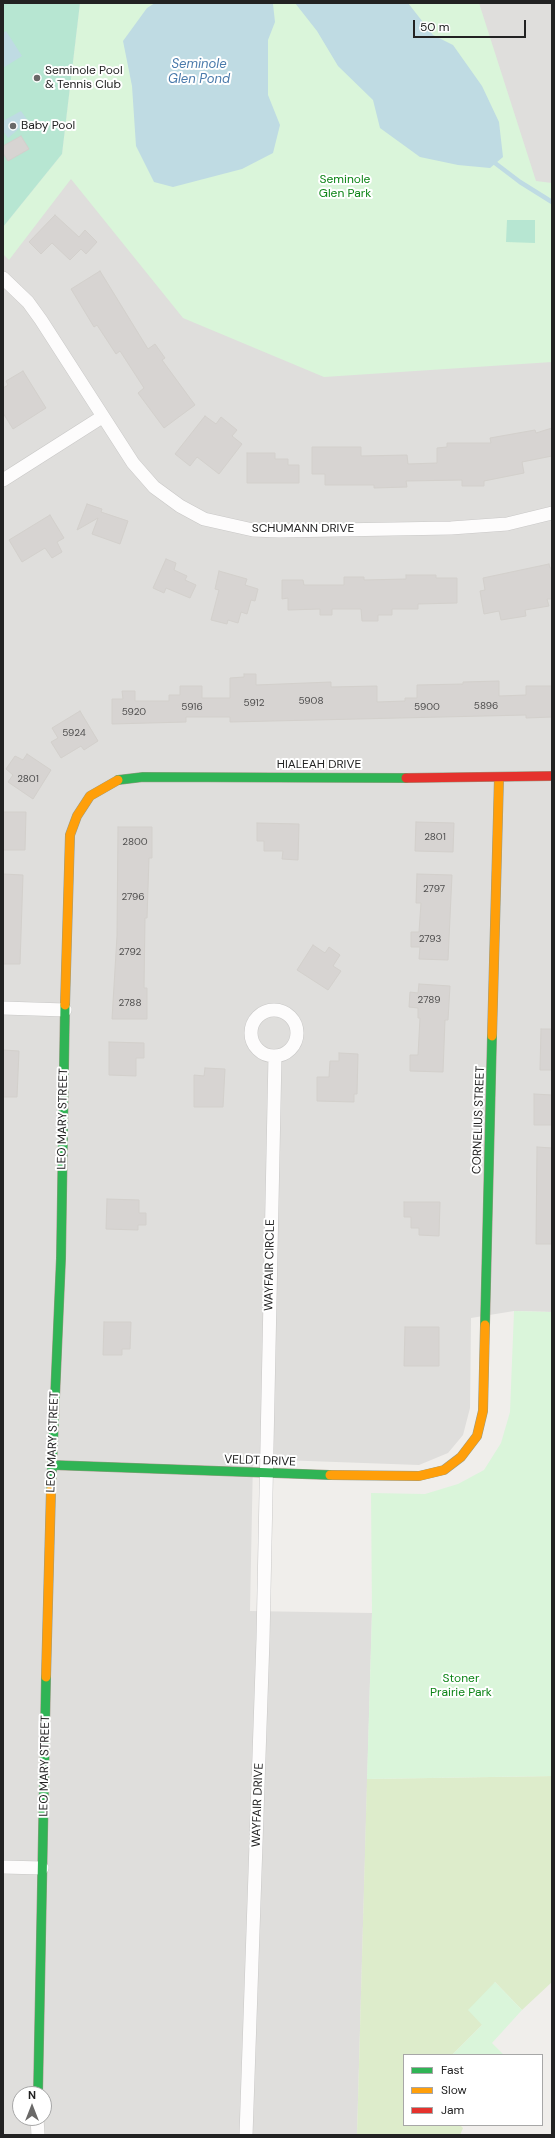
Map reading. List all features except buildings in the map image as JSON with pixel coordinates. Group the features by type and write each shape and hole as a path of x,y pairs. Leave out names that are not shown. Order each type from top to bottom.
{"street":[{"name":"SCHUMANN DRIVE","path":"3,278 28,302 41,320 133,463 154,487 180,506 204,519 226,526 253,530 279,531 451,528 507,524 552,513"},
{"path":"3,480 102,417"},
{"name":"HIALEAH DRIVE","path":"90,796 116,780 143,777 499,778 552,776"},
{"name":"CORNELIUS STREET","path":"461,1457 477,1436 483,1411 499,778"},
{"name":"LEO MARY STREET","path":"38,2086 52,1465 61,1258 65,1010 70,835 76,816 90,796"},
{"path":"3,1008 65,1010"},
{"name":"WAYFAIR CIRCLE","path":"265,1474 274,1056"},
{"name":"VELDT DRIVE","path":"52,1465 265,1474 419,1476 444,1470 461,1457"},
{"name":"WAYFAIR DRIVE","path":"246,2135 262,1646 265,1474"},
{"path":"3,1867 42,1868"}],"shaded area":[{"path":"80,3 552,3 552,1312 514,1311 471,1318 470,1408 463,1435 448,1453 419,1465 253,1459 250,1611 372,1613 357,2135 3,2135 3,227 62,154"}],"green space":[{"name":"Seminole Pool & Tennis Club","path":"3,3 80,3 62,154 3,227"},
{"name":"Seminole Glen Park","path":"80,3 479,3 536,181 552,183 552,362 324,377 183,318 71,179 9,260 3,254 3,227 62,154"},
{"path":"507,220 535,220 535,243 506,242"},
{"name":"Stoner Prairie Park","path":"514,1311 552,1312 552,1776 367,1779 372,1613 371,1493 425,1494 458,1484 484,1470 501,1443 510,1412"},
{"path":"552,1776 552,1982 522,2010 495,1982 482,2025 453,2054 403,2054 403,2126 461,2126 463,2128 460,2135 357,2135 367,1779"},
{"path":"495,1982 522,2010 492,2043 503,2054 453,2054 482,2025 468,2010"}],"water":[{"name":"Seminole Glen Pond","path":"155,3 273,4 275,22 268,40 268,95 280,125 273,153 242,169 173,187 154,182 136,146 132,86 123,41 147,8"},
{"path":"295,3 408,3 433,35 453,45 482,86 499,122 503,157 490,168 458,165 420,157 380,128 373,100 338,66 317,31"},
{"path":"6,31 22,56 3,68 3,33"},
{"name":"Baby Pool","path":"21,111 28,121 8,138 3,131 3,121"}],"waterway":[{"path":"495,163 520,182 552,202"}],"traffic: fast":[{"path":"118,780 143,777 406,778"},
{"path":"51,1490 61,1258 65,1005"},
{"path":"485,1325 492,1036"},
{"path":"52,1465 330,1475"},
{"path":"38,2086 46,1677"}],"traffic: slow":[{"path":"492,1036 499,778"},
{"path":"65,1005 70,835 77,816 90,796 118,780"},
{"path":"330,1475 419,1476 444,1470 461,1457 477,1436 483,1411 485,1325"},
{"path":"46,1677 51,1490"}],"traffic: jam":[{"path":"406,778 552,776"}],"place":[{"name":"Seminole Pool & Tennis Club","path":"37,78"},
{"name":"Baby Pool","path":"13,126"}]}
